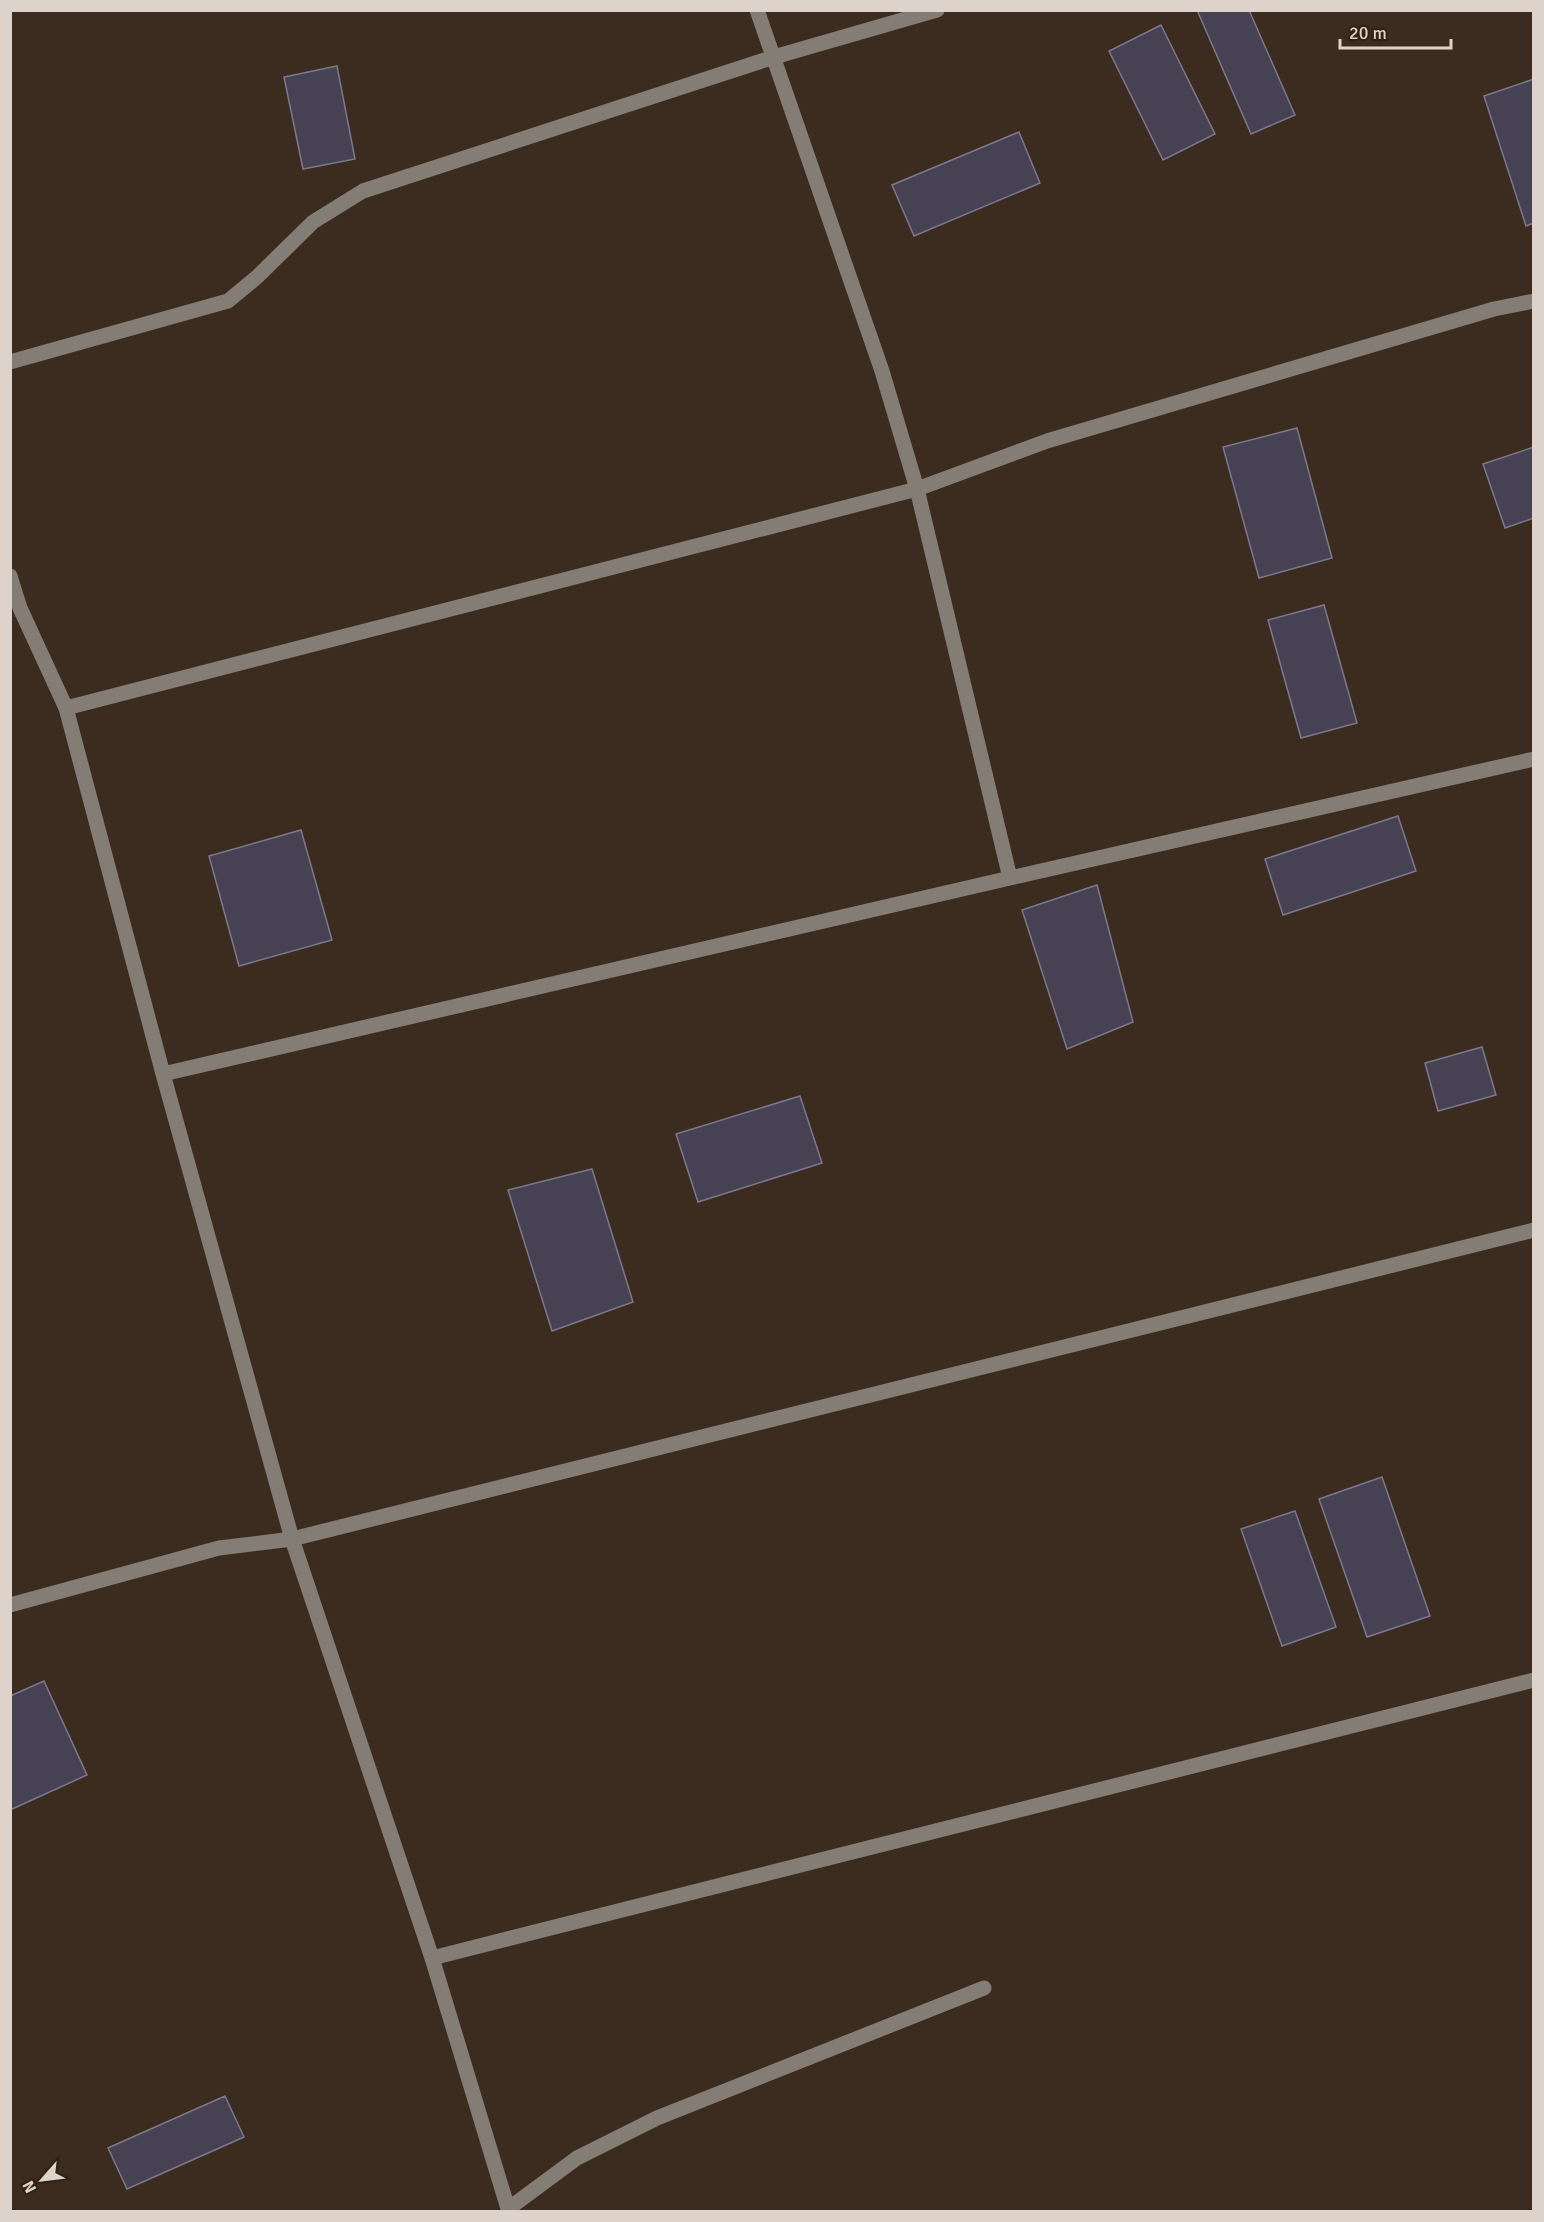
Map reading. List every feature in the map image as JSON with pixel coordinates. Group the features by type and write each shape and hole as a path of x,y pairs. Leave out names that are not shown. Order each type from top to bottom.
{"street":[{"path":"758,10 882,370 918,489 1010,878"},
{"path":"10,362 228,301 257,277 313,222 363,191 774,57 937,10"},
{"path":"66,708 918,489 1047,441 1494,309 1533,301"},
{"path":"10,576 15,609 66,708 292,1539 432,1958 509,2210 577,2158 657,2118 984,1988"},
{"path":"164,1074 1533,759"},
{"path":"10,1605 219,1548 292,1539 1533,1230"},
{"path":"432,1958 1533,1680"}],"building":[{"path":"1197,10 1249,10 1295,115 1251,134"},
{"path":"1161,25 1215,134 1163,160 1109,51"},
{"path":"337,66 355,159 303,169 284,77"},
{"path":"1534,79 1534,223 1526,226 1484,96"},
{"path":"1019,132 1040,183 914,236 892,185"},
{"path":"1297,428 1332,558 1259,578 1223,447"},
{"path":"1534,447 1534,518 1505,528 1483,464"},
{"path":"1324,605 1357,723 1301,738 1268,620"},
{"path":"1398,816 1416,871 1283,915 1265,859"},
{"path":"301,830 332,940 239,966 209,856"},
{"path":"1097,885 1133,1022 1067,1049 1022,910"},
{"path":"1482,1047 1496,1095 1438,1111 1425,1063"},
{"path":"800,1096 822,1163 698,1202 676,1134"},
{"path":"592,1169 633,1302 552,1331 508,1190"},
{"path":"1382,1477 1430,1616 1367,1637 1319,1499"},
{"path":"1295,1511 1336,1627 1282,1646 1241,1529"},
{"path":"44,1681 87,1775 10,1810 10,1696"},
{"path":"225,2096 244,2137 127,2189 108,2148"}]}
